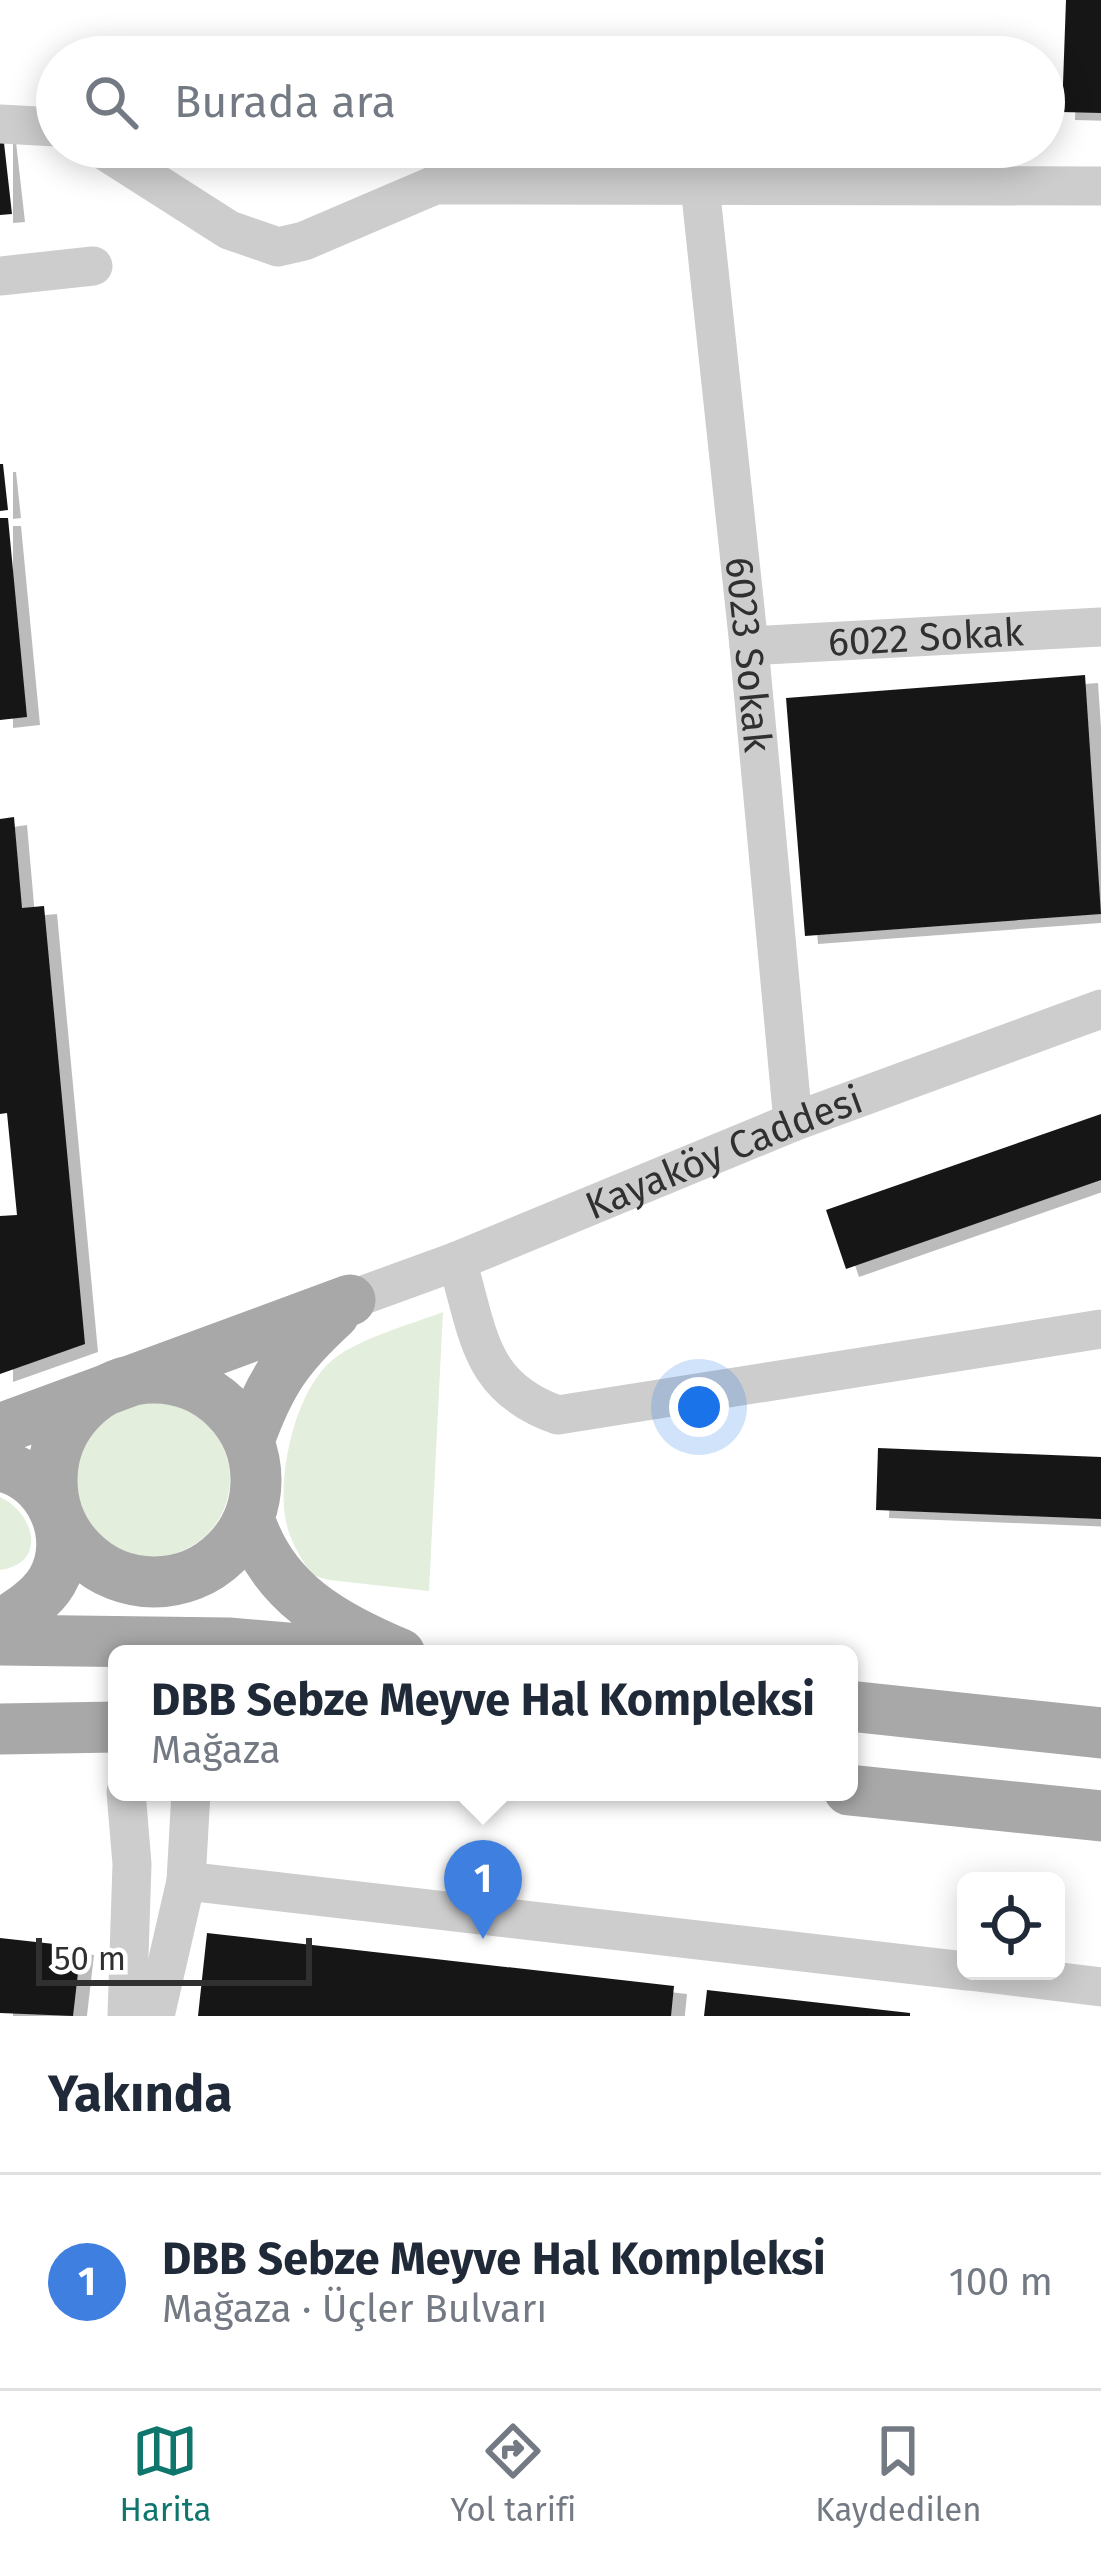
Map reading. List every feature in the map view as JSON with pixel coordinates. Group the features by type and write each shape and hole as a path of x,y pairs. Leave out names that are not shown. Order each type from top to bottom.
{"main road":[{"path":"0,1429 350,1300"},
{"path":"249,1441 278,1374 297,1347 350,1300"},
{"path":"0,1466 33,1478 53,1504 68,1537 93,1563 125,1578 161,1582 193,1575 220,1559 242,1534 254,1504 257,1472 249,1441 232,1413 208,1392 178,1379 146,1376 81,1406 61,1434 51,1469 53,1504 60,1541 54,1579 0,1625"},
{"path":"249,1518 257,1544 275,1574 299,1599 380,1645"},
{"path":"0,1640 260,1645"},
{"path":"858,1707 1101,1733"},
{"path":"0,1729 106,1735"},
{"path":"858,1791 1101,1816"}],"street":[{"path":"0,124 36,126"},
{"path":"132,168 230,230 278,247 304,242 435,185 1101,186"},
{"name":"6023 Sokak","path":"700,186 794,1122"},
{"path":"0,276 93,266"},
{"name":"6022 Sokak","path":"749,646 1101,627"},
{"name":"Kayaköy Caddesi","path":"350,1300 457,1261 794,1122 1101,1009"},
{"path":"457,1261 490,1370 514,1395 558,1415 1101,1329"},
{"path":"127,1801 132,1864 128,2016"},
{"path":"154,2016 186,1881 190,1801"},
{"path":"186,1881 957,1970"},
{"path":"1042,1980 1101,1987"}],"green space":[{"path":"443,1312 429,1591 312,1575 285,1516 288,1452 302,1405 324,1368 339,1355"},
{"path":"152,1401 182,1407 207,1424 224,1449 230,1479 224,1509 207,1534 182,1551 152,1557 122,1551 97,1534 80,1509 74,1479 80,1449 97,1424 122,1407"},
{"path":"0,1497 22,1515 31,1538 25,1558 0,1570"}],"building":[{"path":"1066,0 1101,0 1101,113 1065,112"},
{"path":"0,134 12,214 0,215"},
{"path":"0,464 8,510 0,511"},
{"path":"0,518 8,518 27,717 0,720"},
{"path":"1085,675 1101,914 805,936 786,698"},
{"path":"14,817 22,908 44,906 85,1344 0,1374 0,1216 17,1215 7,1113 0,1114 0,819"},
{"path":"1101,1114 1101,1180 846,1269 826,1210"},
{"path":"878,1448 1101,1457 1101,1519 876,1510"},
{"path":"207,1933 674,1986 671,2016 198,2016"},
{"path":"0,1938 81,1947 73,2016 0,2013"},
{"path":"707,1990 910,2013 910,2016 704,2016"}],"place":[{"name":"DBB Sebze Meyve Hal Kompleksi","path":"483,1939"}]}
